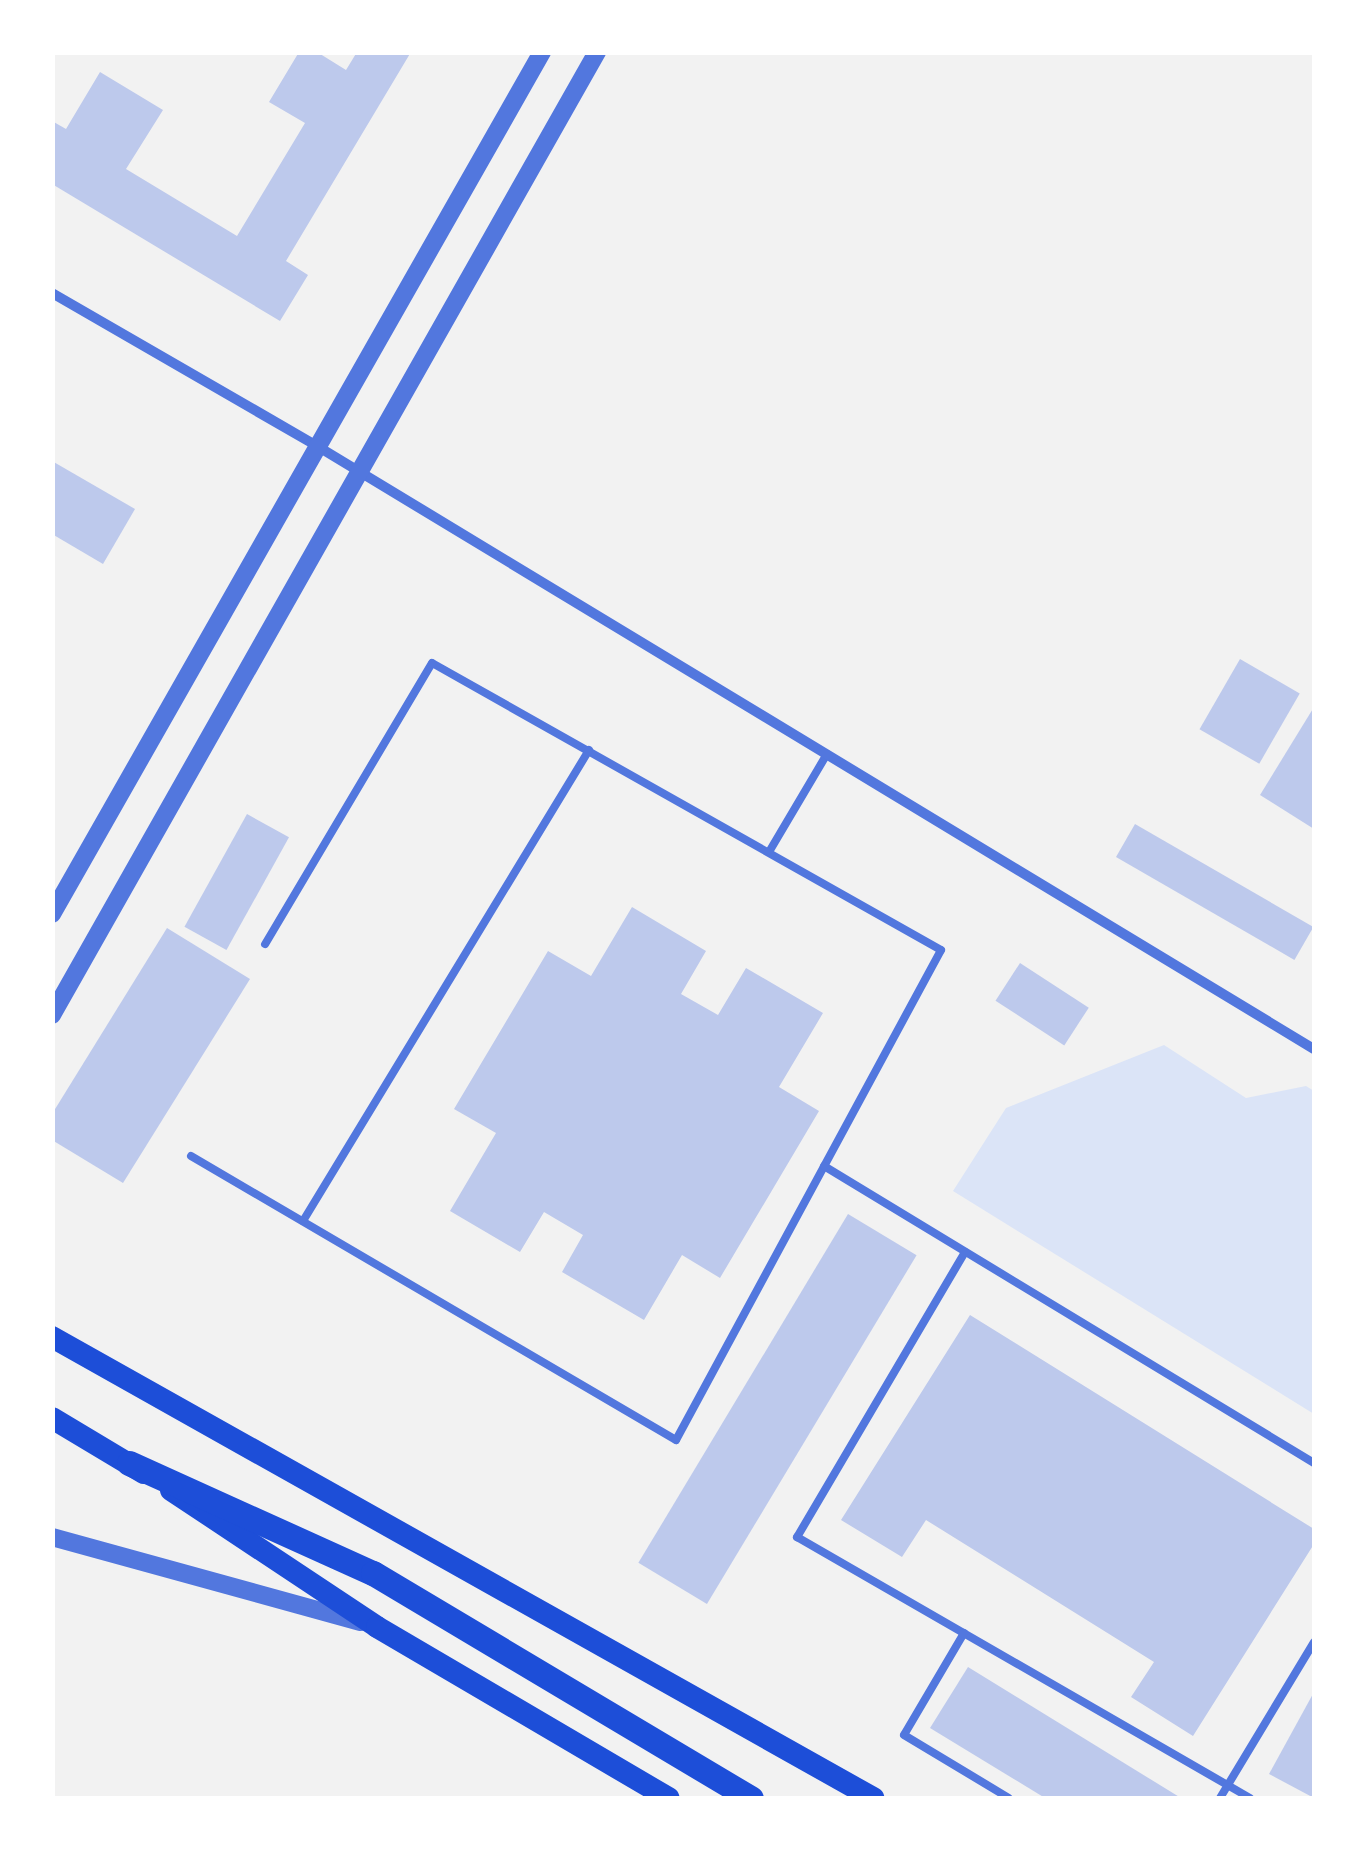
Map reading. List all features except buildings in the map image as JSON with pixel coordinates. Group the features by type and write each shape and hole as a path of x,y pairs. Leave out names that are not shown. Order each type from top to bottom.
{"highway":[{"path":"129,1463 373,1573 751,1798"}],"main road":[{"path":"52,1337 873,1798"},
{"path":"52,1418 129,1463 377,1627 668,1798"}],"street":[{"path":"52,914 542,52"},
{"path":"52,1015 596,52"},
{"path":"52,293 317,446 1314,1049"},
{"path":"52,1538 377,1627"}],"lane":[{"path":"190,1156 676,1440 940,950 432,663 264,944"},
{"path":"303,1221 589,750"},
{"path":"769,852 827,754"},
{"path":"824,1166 1314,1463"},
{"path":"965,1252 797,1537 1250,1798"},
{"path":"964,1634 904,1735 1009,1798"},
{"path":"1220,1798 1314,1642"}],"shaded area":[{"path":"1164,1045 1246,1098 1306,1086 1314,1091 1314,1414 953,1191 1006,1108"}]}
